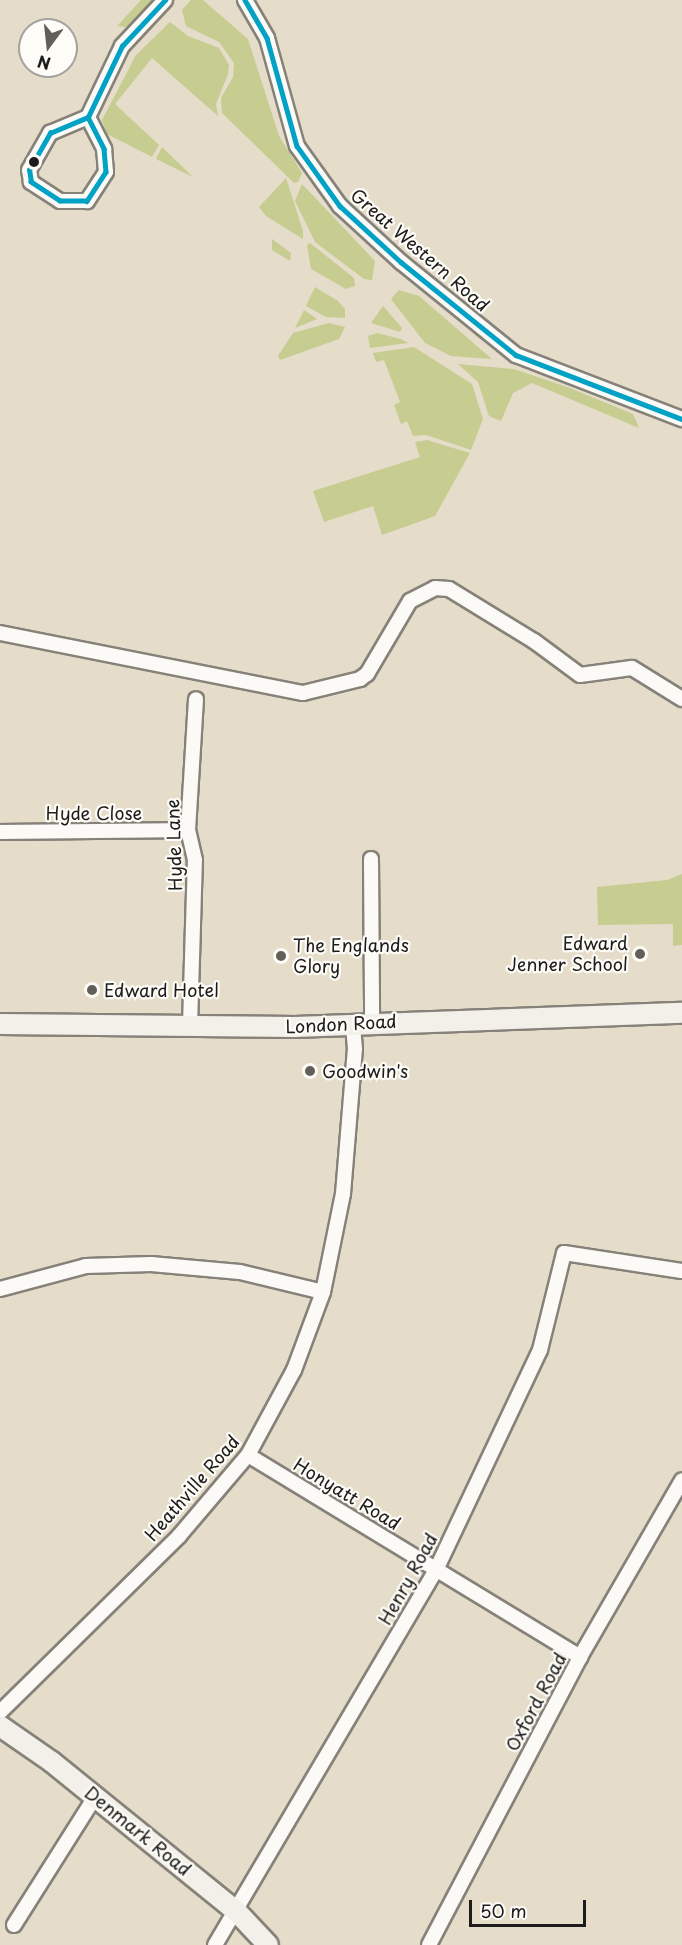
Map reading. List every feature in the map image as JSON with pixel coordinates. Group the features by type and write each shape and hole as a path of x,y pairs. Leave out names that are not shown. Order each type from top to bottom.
{"main road":[{"name":"London Road","path":"0,1024 190,1026 682,1013"},
{"name":"Denmark Road","path":"0,1726 95,1797 235,1910 268,1945"}],"street":[{"path":"88,117 104,149 106,172 87,201 60,201 31,182 29,170 50,134 88,117 122,46 165,0"},
{"name":"Great Western Road","path":"245,0 267,38 297,146 340,207 401,262 516,355 682,419"},
{"path":"0,633 303,693 360,679 367,674 410,601 435,588 449,589 534,641 580,675 632,668 682,699"},
{"name":"Hyde Lane","path":"190,1026 195,860 188,830 196,699"},
{"name":"Hyde Close","path":"0,832 188,830"},
{"name":"Heathville Road","path":"0,1712 179,1536 248,1455 294,1370 323,1292 343,1194 355,1049 362,1023 371,859"},
{"name":"Henry Road","path":"215,1945 436,1570 540,1350 560,1260 564,1253 573,1252 682,1271"},
{"path":"0,1289 87,1266 151,1264 240,1272 323,1292"},
{"name":"Honyatt Road","path":"248,1455 580,1658"},
{"name":"Oxford Road","path":"429,1945 580,1658 682,1480"},
{"path":"14,1925 95,1797"}],"green space":[{"path":"141,0 153,0 126,27 117,26"},
{"path":"191,0 203,0 248,39 279,136 302,173 298,182 294,183 222,113 221,98 233,77 234,63 219,42 186,26 182,10"},
{"path":"170,22 188,36 219,48 229,65 228,74 216,104 218,116 152,58 115,104 159,145 152,157 107,134 102,120 136,55"},
{"path":"162,147 193,177 156,159"},
{"path":"286,178 303,231 303,239 266,216 259,207"},
{"path":"302,184 375,261 372,280 364,279 315,242 295,201"},
{"path":"272,239 291,253 290,261 272,250"},
{"path":"310,243 354,278 355,286 346,289 311,269 307,245"},
{"path":"315,287 338,301 345,309 345,318 326,317 306,306"},
{"path":"399,290 419,296 492,359 451,356 425,343 391,299"},
{"path":"383,306 402,328 400,332 371,323"},
{"path":"304,310 317,319 295,328"},
{"path":"329,323 345,327 339,339 280,360 278,356 293,333"},
{"path":"377,333 408,343 370,348 368,336"},
{"path":"414,347 472,384 483,419 471,450 426,435 413,436 407,421 401,424 394,405 400,402 384,360 376,362 373,353"},
{"path":"458,364 514,369 570,388 633,414 639,428 532,383 513,393 501,421 489,416 478,382"},
{"path":"427,440 470,453 435,516 382,535 373,506 324,522 313,491 420,457 415,442"},
{"path":"682,874 682,945 673,946 673,924 598,925 597,887 667,880"}],"transit line":[{"path":"88,117 122,46 165,0"},
{"path":"245,0 267,38 297,146 340,206 401,262 516,355 682,419"},
{"path":"88,117 104,149 106,172 87,201 60,201 31,182 29,170 50,133 88,117"}],"place":[{"name":"Edward Jenner School","path":"640,954"},
{"name":"The Englands Glory","path":"281,956"},
{"name":"Edward Hotel","path":"92,990"},
{"name":"Goodwin's","path":"310,1071"}]}
